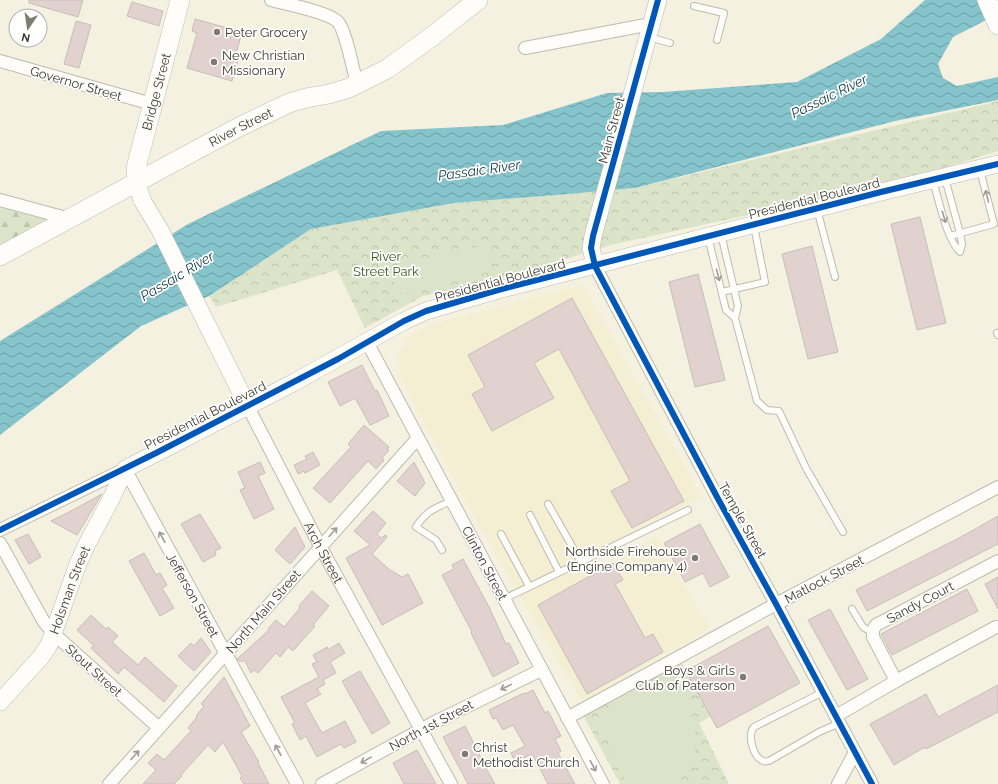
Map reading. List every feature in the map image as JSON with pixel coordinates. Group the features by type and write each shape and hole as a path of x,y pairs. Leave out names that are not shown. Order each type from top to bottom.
{"main road":[{"name":"Bridge Street","path":"137,183 136,168 180,0"},
{"name":"River Street","path":"0,256 239,127 289,103 306,98 330,94 349,88 387,69 404,58 478,0"},
{"path":"988,0 998,25"}],"street":[{"path":"271,0 326,15 338,22 344,33 357,84"},
{"name":"Main Street","path":"595,266 591,248 658,0"},
{"path":"525,48 649,30"},
{"name":"Governor Street","path":"0,61 152,104"},
{"name":"Presidential Boulevard","path":"0,530 125,469 293,383 404,321 426,311 498,290 998,164"},
{"name":"Arch Street","path":"137,183 142,200 160,230 320,546 450,784"},
{"path":"0,200 70,219"},
{"name":"Temple Street","path":"595,266 717,497 872,784"},
{"name":"Clinton Street","path":"367,342 602,784"},
{"name":"North Main Street","path":"109,784 418,438"},
{"name":"Holsman Street","path":"0,702 41,658 54,634 78,564 125,469"},
{"name":"Jefferson Street","path":"125,469 296,784"},
{"name":"Matlock Street","path":"567,718 776,604 998,487"},
{"name":"Stout Street","path":"0,543 44,622 54,634 159,728"},
{"name":"Sandy Court","path":"896,681 873,638 876,625 998,561"},
{"path":"838,720 896,681 996,627"},
{"name":"North 1st Street","path":"322,784 421,729 541,670"},
{"path":"838,784 855,752"}],"lane":[{"path":"694,6 724,13 717,40"},
{"path":"649,30 670,43"},
{"path":"950,236 994,224 980,168"},
{"path":"939,178 960,233 962,244 960,252 954,246 950,236 939,178"},
{"path":"817,209 835,277"},
{"path":"722,292 765,282 754,225"},
{"path":"715,235 735,288 738,306 735,318 757,401 767,410 779,412 806,468 843,532"},
{"path":"715,235 722,292 726,310 735,318"},
{"path":"442,550 436,540 416,527 422,517 430,510 452,501"},
{"path":"548,504 581,562"},
{"path":"504,599 688,510"},
{"path":"530,516 560,572"},
{"path":"502,534 530,586"},
{"path":"852,609 863,627 873,633"},
{"path":"823,692 754,727 750,731 750,741 758,756 763,761 769,761 838,720"}],"shaded area":[{"path":"583,285 702,497 593,551 602,565 657,536 709,629 582,701 483,533 401,380 398,356 410,335 439,322"}],"green space":[{"name":"River Street Park","path":"998,101 998,151 903,181 615,244 496,280 423,296 365,328 337,270 216,307 209,296 311,229 454,203 635,188"},
{"path":"0,207 48,220 0,247"},
{"path":"487,244 493,271 397,295 390,267"},
{"path":"681,661 711,716 699,723 729,784 620,784 582,713"},
{"path":"675,673 691,710 696,740 694,755 684,773 674,784 627,784 598,720 602,712"}],"water":[{"name":"Passaic River","path":"925,0 998,0 998,14 953,37 938,64 943,78 957,86 998,77 998,100 895,121 635,188 454,203 311,229 209,296 141,326 0,435 0,341 188,224 381,131 503,125 607,93 663,92 797,82 881,39"}],"building":[{"path":"29,0 83,0 78,17 29,3"},
{"path":"132,2 163,11 159,26 127,16"},
{"path":"195,19 242,32 236,54 240,55 232,81 187,68 197,33 192,31"},
{"path":"76,21 91,25 79,68 64,64"},
{"path":"920,217 946,323 917,330 891,224"},
{"path":"812,246 838,352 808,359 782,254"},
{"path":"698,274 725,380 695,387 669,282"},
{"path":"572,298 684,501 632,528 611,491 630,481 559,349 534,363 554,398 492,431 472,394 485,387 468,355"},
{"path":"362,365 375,391 377,390 389,416 370,425 355,398 340,406 328,382"},
{"path":"364,425 389,447 387,449 389,450 382,458 384,460 376,469 368,461 330,503 313,488 351,447 348,444"},
{"path":"313,452 320,465 305,473 304,471 298,474 294,465 307,459 305,456"},
{"path":"260,462 265,473 258,476 274,509 254,519 240,490 245,488 238,472"},
{"path":"414,462 425,483 415,496 397,481"},
{"path":"102,494 77,535 51,521 71,511"},
{"path":"373,511 386,523 377,534 381,538 386,535 387,537 372,554 390,570 402,577 408,574 423,603 382,625 346,558 370,545 354,531"},
{"path":"200,514 221,548 215,551 216,555 203,562 181,524"},
{"path":"998,516 998,544 867,611 856,590 961,537"},
{"name":"Northside Firehouse (Engine Company 4)","path":"700,524 729,577 710,587 703,573 685,582 664,543"},
{"path":"295,527 305,547 290,564 275,550"},
{"path":"28,534 41,557 29,564 15,540"},
{"path":"144,553 156,575 160,573 167,585 162,588 174,608 160,616 129,561"},
{"path":"463,559 489,607 506,644 509,643 519,663 493,677 471,633 472,632 442,575 454,569 452,565"},
{"path":"613,563 623,580 615,584 645,638 653,634 663,652 587,694 538,605"},
{"path":"998,577 998,609 985,584"},
{"path":"967,589 978,611 892,655 881,634"},
{"path":"312,591 329,606 313,625 315,626 293,651 288,647 280,657 276,653 258,673 254,670 251,673 245,661 239,661 237,659 269,630 268,629 276,620 284,627"},
{"path":"830,609 868,679 847,690 808,620"},
{"path":"91,615 106,629 108,627 118,636 112,642 138,665 145,657 177,686 164,702 124,667 118,674 91,648 94,646 77,630"},
{"name":"Boys & Girls Club of Paterson","path":"768,626 800,683 717,728 686,671"},
{"path":"201,638 211,652 194,671 178,656 191,643 194,646"},
{"path":"339,643 345,653 330,662 336,673 323,680 325,684 317,689 321,694 305,703 322,733 345,721 356,742 344,748 341,744 317,757 306,736 300,740 292,724 295,723 281,697 319,677 312,664 317,662 313,655 327,647 328,650"},
{"path":"360,671 390,723 372,734 342,681"},
{"path":"224,677 250,726 241,732 259,762 258,763 269,784 244,784 240,778 242,776 223,742 215,752 208,745 174,784 143,784 156,770 148,763 157,754 164,760 191,731 188,728 204,706 201,704"},
{"path":"998,685 998,712 926,749 925,747 894,765 870,724 926,694 938,717"},
{"path":"533,690 545,713 548,711 561,736 555,739 561,751 558,753 575,784 548,784 532,754 515,762 511,753 525,746 513,725 503,730 496,718 493,719 489,710"},
{"name":"Christ Methodist Church","path":"465,726 495,784 468,784 443,737"},
{"path":"417,750 436,784 404,784 393,763"}],"cycle path":[{"path":"658,0 593,236 591,248 595,266 717,497 872,784"},
{"path":"0,530 156,453 338,359 404,321 426,311 498,290 881,192 998,164"}],"place":[{"name":"Peter Grocery","path":"217,32"},
{"name":"New Christian Missionary","path":"214,62"},
{"name":"Northside Firehouse (Engine Company 4)","path":"695,558"},
{"name":"Boys & Girls Club of Paterson","path":"743,677"},
{"name":"Christ Methodist Church","path":"465,754"}]}
